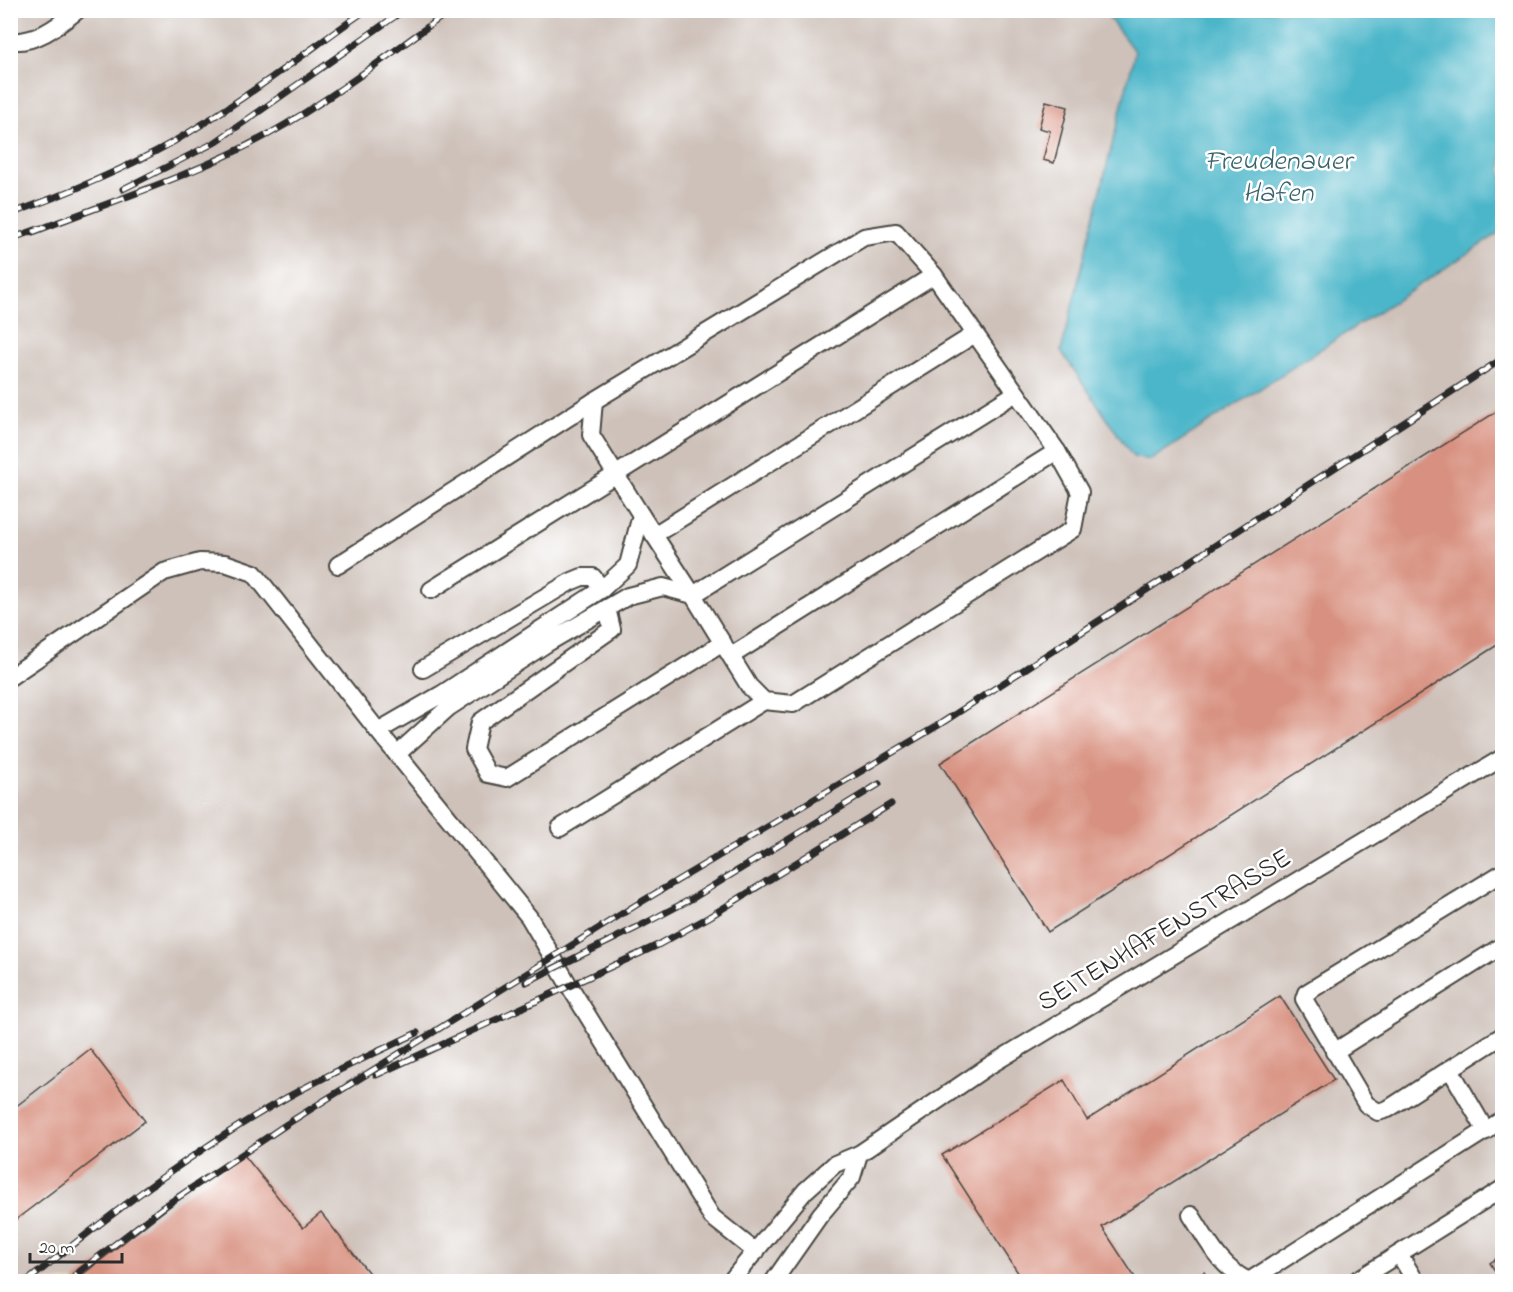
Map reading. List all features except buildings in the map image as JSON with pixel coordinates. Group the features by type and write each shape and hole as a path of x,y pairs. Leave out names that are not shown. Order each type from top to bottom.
{"lane":[{"path":"10,41 20,42 33,39 54,28 78,10"},
{"path":"338,565 594,400 864,237 896,232 934,275 1057,451 1080,492 1074,529 793,704 764,701 560,828"},
{"path":"431,590 934,275"},
{"path":"654,535 975,334"},
{"path":"397,754 448,708 549,642 607,608 628,596 663,588 693,595 1016,393"},
{"path":"594,400 591,435 749,686 764,701"},
{"path":"607,608 612,629 480,722 474,749 488,774 507,778 1057,451"},
{"path":"378,731 442,694 602,589 628,565 641,515"},
{"path":"10,677 164,572 200,562 225,563 254,573 378,731 529,917 712,1217 756,1252"},
{"path":"423,669 570,582 582,577 593,577 602,589"},
{"name":"SEITENHAFENSTRASSE","path":"730,1281 805,1191 835,1164 859,1155 987,1067 1503,758"},
{"path":"1503,873 1306,993 1304,1002 1366,1104 1378,1112 1388,1109 1503,1036"},
{"path":"1335,1052 1503,946"},
{"path":"1450,1069 1486,1131"},
{"path":"1191,1215 1226,1267 1234,1275 1249,1281 1503,1120"},
{"path":"774,1281 820,1215 852,1177 859,1155"},
{"path":"1354,1281 1503,1189"},
{"path":"1399,1254 1416,1281"}],"shaded area":[{"path":"10,11 1104,11 1135,51 1061,351 1151,460 1502,231 1502,1281 11,1281"}],"water":[{"name":"Freudenauer Hafen","path":"1104,11 1502,11 1502,231 1151,460 1133,457 1061,351 1135,52"}],"railway":[{"path":"10,214 93,181 173,142 247,95 366,10"},
{"path":"123,189 214,143 404,10"},
{"path":"33,232 153,187 241,149 293,120 339,90 451,10"},
{"path":"10,239 41,228"},
{"path":"66,1282 162,1208 287,1124 636,905 937,726 1502,359"},
{"path":"526,982 693,898 879,784"},
{"path":"376,1075 658,945 709,917 891,804"},
{"path":"26,1282 195,1154 275,1104 417,1033"}]}
